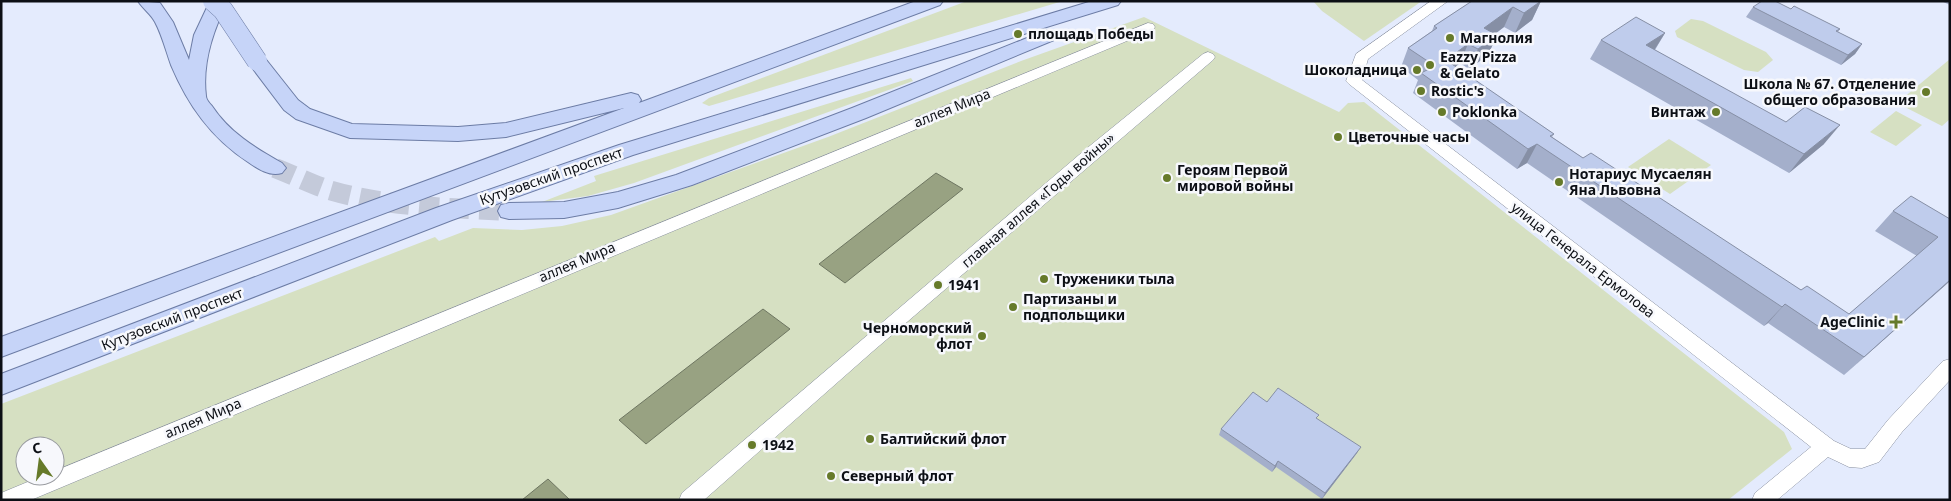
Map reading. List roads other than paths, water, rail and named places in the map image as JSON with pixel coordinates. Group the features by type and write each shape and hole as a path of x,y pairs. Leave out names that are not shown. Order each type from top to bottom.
{"main road":[{"path":"147,1 164,20 182,68 210,122 250,156 275,168"},
{"path":"213,1 223,10 257,61 291,105 303,114 350,131 458,134 506,130 568,117 679,88 798,52"},
{"path":"198,99 197,54 203,31 219,1"},
{"name":"Кутузовский проспект","path":"1,348 934,1"},
{"name":"Кутузовский проспект","path":"1,384 444,214 601,158 718,120 968,47 1112,1"},
{"path":"509,211 564,210 618,200 684,180 859,113 1131,1"}],"street":[{"name":"улица Генерала Ермолова","path":"1441,1 1369,50 1358,64 1354,81 1827,447"},
{"name":"аллея Мира","path":"7,500 1148,27"},
{"name":"главная аллея «Годы войны»","path":"689,500 1208,57"},
{"path":"1762,500 1805,462 1827,447 1849,458 1862,459 1872,456 1894,426 1950,367"}],"tunnel":[{"path":"275,168 329,190 351,196 418,206 509,211"}],"place":[{"name":"площадь Победы","path":"1018,34"},
{"name":"Магнолия","path":"1450,38"},
{"name":"Eazzy Pizza & Gelato","path":"1430,65"},
{"name":"Шоколадница","path":"1417,70"},
{"name":"Rostic's","path":"1421,91"},
{"name":"Школа № 67. Отделение общего образования","path":"1926,92"},
{"name":"Poklonka","path":"1442,112"},
{"name":"Винтаж","path":"1716,112"},
{"name":"Цветочные часы","path":"1338,137"},
{"name":"Героям Первой мировой войны","path":"1167,178"},
{"name":"Нотариус Мусаелян Яна Львовна","path":"1559,182"},
{"name":"Труженики тыла","path":"1044,279"},
{"name":"1941","path":"938,285"},
{"name":"Партизаны и подпольщики","path":"1013,307"},
{"name":"AgeClinic","path":"1896,322"},
{"name":"Черноморский флот","path":"982,336"},
{"name":"Балтийский флот","path":"870,439"},
{"name":"1942","path":"752,445"},
{"name":"Северный флот","path":"831,476"}]}
